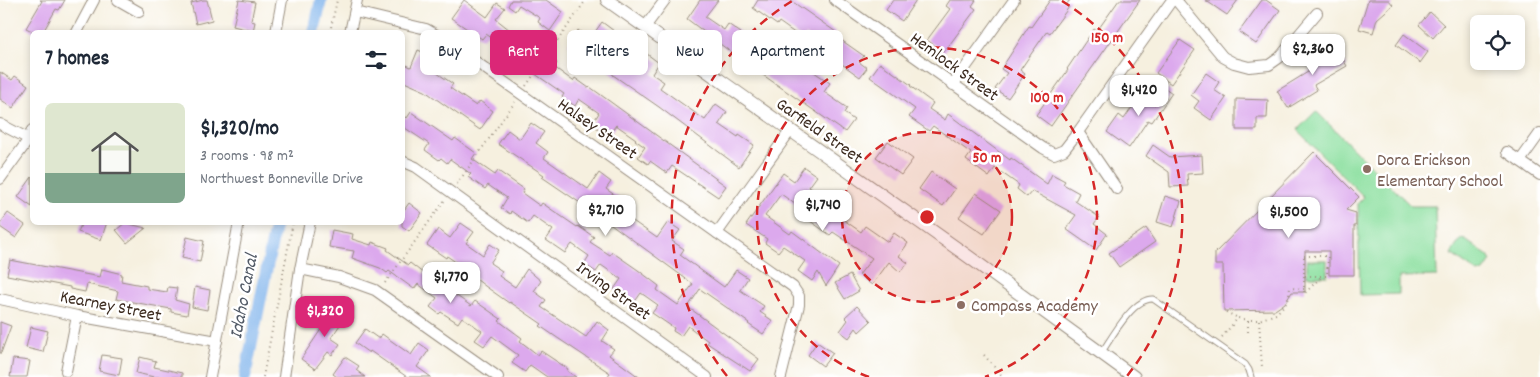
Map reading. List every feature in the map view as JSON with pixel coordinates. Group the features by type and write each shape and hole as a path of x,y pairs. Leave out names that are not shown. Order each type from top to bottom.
{"street":[{"path":"78,30 94,0"},
{"path":"118,0 139,12"},
{"path":"276,30 282,0"},
{"path":"350,30 357,0"},
{"name":"Garfield Street","path":"607,0 969,257 1134,377"},
{"path":"645,27 665,0"},
{"name":"Hemlock Street","path":"835,0 953,85 1054,154 1064,150 1078,132"},
{"path":"848,9 855,0"},
{"path":"953,85 1014,0"},
{"path":"1117,189 1078,132 1174,0 1222,57 1249,67 1269,65 1278,58 1317,13"},
{"name":"Halsey Street","path":"355,12 426,29 445,40 793,287 799,296 799,305 781,377"},
{"path":"0,124 30,140 0,179"},
{"path":"717,233 790,131"},
{"path":"1520,161 1540,133"},
{"path":"1507,152 1540,175"},
{"name":"Irving Street","path":"405,163 416,167 707,377"},
{"path":"210,377 238,225"},
{"path":"284,377 300,269 309,225"},
{"path":"300,269 339,277 375,290 498,377"},
{"name":"Kearney Street","path":"0,298 77,316 217,341"},
{"path":"66,371 77,316"}],"lane":[{"path":"1101,353 1126,317 1140,302 1146,298 1152,298 1245,364 1251,377"}],"path":[{"path":"330,30 337,0"},
{"path":"525,88 586,0"},
{"path":"455,186 517,100"},
{"path":"383,285 445,200"},
{"path":"263,377 292,225"},
{"path":"1304,276 1322,276 1327,276 1328,256 1304,256 1304,276 1304,294 1322,276"},
{"path":"1226,312 1238,318 1259,320 1276,314 1288,301 1290,288 1304,289"},
{"path":"1222,337 1238,318"},
{"path":"1248,320 1248,332"},
{"path":"1259,320 1262,367"},
{"path":"984,355 1003,377"}],"green space":[{"path":"1316,111 1411,206 1435,206 1437,276 1399,277 1399,294 1360,295 1358,203 1364,197 1297,130"},
{"path":"1464,239 1488,256 1491,261 1484,271 1478,273 1451,254 1460,240"},
{"path":"1307,260 1327,260 1327,276 1307,276"}],"building":[{"path":"40,0 65,0 59,10 56,9 44,30 30,30 26,28 42,1"},
{"path":"207,0 212,20 196,24 191,3"},
{"path":"239,0 255,2 251,21 255,22 253,30 233,26"},
{"path":"464,0 487,17 497,3 505,8 496,19 510,30 490,30 490,37 486,34 482,39 480,38 480,30 469,30 451,18"},
{"path":"511,0 546,0 563,12 551,30 549,30 538,22 540,18 519,5 515,11 508,6"},
{"path":"700,0 718,0 705,17 724,30 728,24 737,30 732,30 732,53 722,45 722,30 702,30 687,19"},
{"path":"758,0 790,0 833,30 790,30 779,22 777,25 753,8"},
{"path":"893,0 916,0 902,21 886,10"},
{"path":"950,0 976,0 972,6 976,9 944,52 927,40 950,9 946,6"},
{"path":"1050,0 1070,0 1066,5 1069,7 1050,33 1047,31 1020,70 1025,74 1008,98 995,89 1007,73 1001,69 1029,26 1031,27"},
{"path":"1119,0 1140,0 1051,126 1036,115 1094,29 1097,31"},
{"path":"1205,0 1238,0 1227,15"},
{"path":"1262,0 1266,0 1280,10 1256,44 1239,32"},
{"path":"1368,0 1389,0 1393,5 1377,19 1373,33 1359,29"},
{"path":"1430,12 1444,25 1433,38 1419,25"},
{"path":"602,22 613,30 596,30"},
{"path":"1404,34 1428,52 1420,63 1396,45"},
{"path":"1180,40 1195,50 1171,84 1156,73"},
{"path":"843,41 864,56 859,62 867,68 860,77 843,65"},
{"path":"1333,43 1347,66 1314,85 1317,90 1288,108 1277,91 1316,67 1310,57"},
{"path":"418,50 420,51 420,75 440,75 453,84 450,88 476,106 480,101 493,111 480,130 425,91 405,82 405,64 411,67"},
{"path":"648,55 658,62 652,74 664,82 660,88 705,120 716,104 727,112 719,124 754,145 739,167 613,75 648,75"},
{"path":"880,63 933,103 929,109 945,120 948,114 1010,160 1011,158 1047,184 1052,174 1065,181 1063,184 1079,193 1075,201 1099,217 1094,224 1107,234 1096,250 1066,229 1076,215 1032,191 1027,197 1017,189 1019,185 995,168 989,177 966,160 971,153 933,126 929,131 909,117 915,109 870,77"},
{"path":"557,69 573,81 575,78 726,186 718,197 672,166 667,173 650,161 648,164 638,157 645,147 636,139 616,125 608,136 592,124 599,113 579,99 575,106 562,97 564,94 537,75 557,75"},
{"path":"0,72 12,80 15,76 28,85 13,108 0,99"},
{"path":"1206,73 1219,82 1214,90 1226,98 1211,120 1194,108 1199,101 1191,95"},
{"path":"763,75 818,75 830,83 824,92 847,108 844,113 854,120 845,132"},
{"path":"1161,85 1172,93 1152,122 1148,120 1129,148 1107,132 1119,115 1124,119 1142,93 1151,99"},
{"path":"1236,99 1268,100 1267,118 1257,118 1257,130 1236,130"},
{"path":"411,112 453,141 455,138 476,153 472,159 495,175 498,171 524,189 522,193 540,206 542,203 594,237 590,242 610,255 612,252 638,270 659,286 657,290 678,305 693,284 611,224 542,177 544,175 498,144 508,130 520,139 531,123 544,132 536,143 548,152 544,158 588,189 599,173 611,182 606,189 619,198 613,207 657,238 668,222 680,230 672,241 684,249 680,255 724,287 736,270 748,278 740,290 764,306 760,312 773,321 763,334 700,289 688,307 759,359 750,371 707,343 708,341 688,326 681,336 673,331 674,328 652,313 658,305 641,293 634,303 614,289 621,279 601,265 596,272 584,264 589,256 572,244 565,253 546,240 553,230 533,216 528,223 511,211 510,214 501,208 507,198 488,185 485,189 468,177 471,174 450,159 447,163 425,150 429,144 405,128 405,117 407,118"},
{"path":"888,141 913,159 901,175 876,157"},
{"path":"1153,145 1170,157 1202,155 1203,173 1187,174 1188,186 1170,187 1169,172 1146,156"},
{"path":"1314,152 1359,197 1346,210 1356,213 1356,226 1354,226 1354,275 1329,275 1329,251 1305,251 1305,292 1292,292 1285,303 1275,310 1224,311 1223,265 1215,265 1215,253"},
{"path":"804,167 817,176 809,187 822,196 818,202 861,232 865,226 888,242 894,233 908,243 899,256 908,263 900,272 889,262 872,285 859,275 872,258 833,232 830,235 803,216 806,212 781,194 765,216 790,234 792,231 839,266 826,286 818,272 812,281 798,271 805,261 783,246 778,252 765,243 767,239 746,225 783,173 794,181"},
{"path":"931,172 955,189 943,206 919,189"},
{"path":"30,180 30,206 18,197"},
{"path":"976,193 1001,210 984,234 959,217"},
{"path":"1165,196 1181,201 1173,227 1157,222"},
{"path":"409,203 422,213 409,231 402,226 405,225 405,209"},
{"path":"8,213 25,225 16,238 0,227"},
{"path":"461,223 474,232 466,243 483,255 490,244 499,250 490,263 502,271 499,276 515,287 527,269 541,281 534,291 546,300 541,307 586,337 597,321 609,330 602,341 614,349 609,355 639,377 607,377 610,373 540,326 542,324 485,286 472,276 473,274 427,245 438,229 450,238"},
{"path":"81,225 106,225 101,240 78,232"},
{"path":"122,225 146,228 127,243 116,230"},
{"path":"1146,228 1155,242 1119,267 1109,253"},
{"path":"332,230 353,234 352,239 371,245 372,242 388,248 387,250 408,265 410,263 424,274 426,271 453,289 451,292 471,306 475,301 501,319 499,321 522,338 520,341 538,355 541,351 568,369 567,371 576,377 547,377 530,365 525,372 512,363 518,355 492,336 484,346 475,340 482,331 462,317 458,323 441,312 439,314 430,307 437,298 418,284 414,289 389,271 387,273 380,268 352,258 354,251 329,247"},
{"path":"187,237 204,241 200,262 182,258"},
{"path":"10,260 100,277 102,269 122,274 121,281 147,286 147,289 167,292 168,287 177,288 175,300 189,304 187,315 171,312 171,309 116,299 118,291 87,284 85,292 70,289 70,287 7,275"},
{"path":"850,275 859,291 845,299 835,283"},
{"path":"195,287 210,290 207,310 192,307"},
{"path":"329,304 346,316 331,338 340,344 332,355 328,352 315,369 301,359 326,322 320,318"},
{"path":"857,306 871,321 859,332 856,328 849,338 840,331 848,320 845,317"},
{"path":"0,322 11,326 1,353 0,353"},
{"path":"31,327 48,331 43,352 26,348"},
{"path":"365,329 379,339 382,334 411,355 419,343 429,350 417,367 431,377 407,377 370,351 369,353 355,343"},
{"path":"817,342 833,353 823,366 808,355"},
{"path":"102,355 122,358 119,375 99,371"},
{"path":"140,357 156,361 154,367 182,373 182,377 154,377 136,373"},
{"path":"345,357 359,366 356,370 365,377 337,377 333,374"},
{"path":"13,359 30,361 27,377 10,377"}],"waterway":[{"name":"Idaho Canal","path":"314,30 321,0"},
{"name":"Idaho Canal","path":"245,377 275,225"}],"place":[{"name":"Dora Erickson Elementary School","path":"1367,169"},
{"name":"Compass Academy","path":"961,305"}]}
